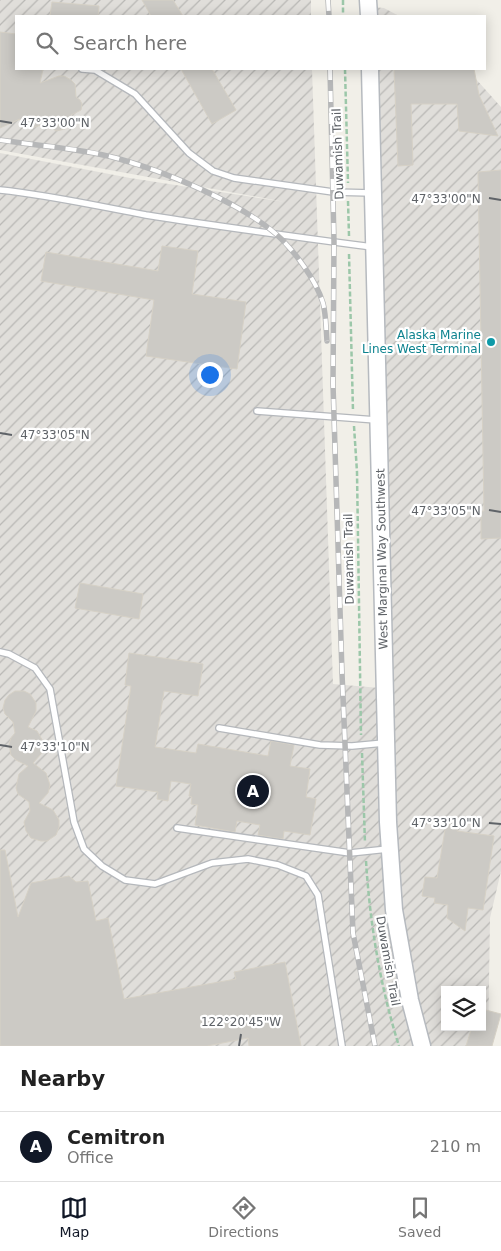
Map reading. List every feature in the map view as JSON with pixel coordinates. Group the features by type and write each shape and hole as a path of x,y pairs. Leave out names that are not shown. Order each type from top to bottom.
{"main road":[{"path":"368,0 369,15"},
{"name":"West Marginal Way Southwest","path":"370,70 390,848 394,910 410,1000 422,1046"}],"lane":[{"path":"95,70 135,94 189,153 213,171 234,178 333,192 373,193"},
{"path":"0,190 27,192 133,212 268,234 374,248"},
{"path":"257,411 378,420"},
{"path":"0,652 9,654 35,668 50,689 74,822 84,849 102,866 125,880 155,884 212,863 248,860 278,865 306,876 318,895 342,1046"},
{"path":"219,728 320,745 386,743"},
{"path":"177,828 350,853 390,848"}],"path":[{"path":"343,0 343,15"},
{"name":"Duwamish Trail","path":"345,70 366,851 375,944 388,1011 399,1046"}],"shaded area":[{"path":"0,0 311,0 311,15 15,15 15,70 312,70 333,684 392,689 363,70 468,70 501,107 501,871 490,918 488,1046 0,1046 0,153 130,178 285,202 0,150"},
{"path":"360,6 384,8 397,15 360,15"}],"building":[{"path":"142,0 173,0 182,15 150,15"},
{"path":"52,2 99,6 98,15 50,15"},
{"path":"0,32 15,34 15,70 43,70 40,83 64,76 75,84 76,97 82,104 81,110 71,115 71,121 65,129 56,131 46,123 31,127 20,119 0,128"},
{"path":"182,70 213,70 236,110 212,124"},
{"path":"394,70 474,70 479,95 498,136 459,131 457,104 411,104 413,165 398,166"},
{"name":"Alaska Marine Lines West Terminal","path":"501,170 501,538 481,539 481,511 484,511 478,172"},
{"path":"162,246 198,251 192,294 246,302 237,369 146,356 154,300 41,281 46,252 158,271"},
{"path":"80,583 143,594 139,619 75,608"},
{"path":"129,653 203,664 198,696 164,691 155,747 196,753 198,744 268,756 271,741 294,745 290,766 310,769 306,797 316,799 310,835 284,831 283,839 258,835 260,825 237,821 235,832 195,825 198,805 191,804 192,797 189,796 191,784 171,781 168,801 157,799 158,792 116,786 131,686 125,685"},
{"path":"15,691 24,691 30,694 36,703 36,711 28,727 37,731 44,743 44,748 33,763 46,773 50,785 48,793 39,803 53,810 59,820 56,835 47,841 31,838 26,831 24,822 30,811 29,802 18,794 16,788 19,774 28,766 11,755 9,744 15,733 13,722 5,714 3,708 5,700"},
{"path":"446,824 458,826 457,831 494,836 483,910 468,908 465,931 447,918 448,905 434,903 435,898 422,896 425,877 437,878"},
{"path":"0,850 5,850 18,917 31,883 69,876 76,882 88,881 96,921 108,918 124,999 236,979 234,972 285,962 301,1046 249,1046 248,1038 207,1046 0,1046"},
{"path":"486,1010 501,1014 492,1046 466,1046 471,1031 486,1031"}],"railway":[{"path":"328,0 329,15"},
{"path":"330,70 334,242 333,384 342,673 353,933 375,1046"},
{"path":"0,140 73,149 116,158 178,179 242,210 276,234 310,275 323,303 327,341"}],"place":[{"name":"Alaska Marine Lines West Terminal","path":"491,342"},
{"name":"Cemitron","path":"253,791"}]}
